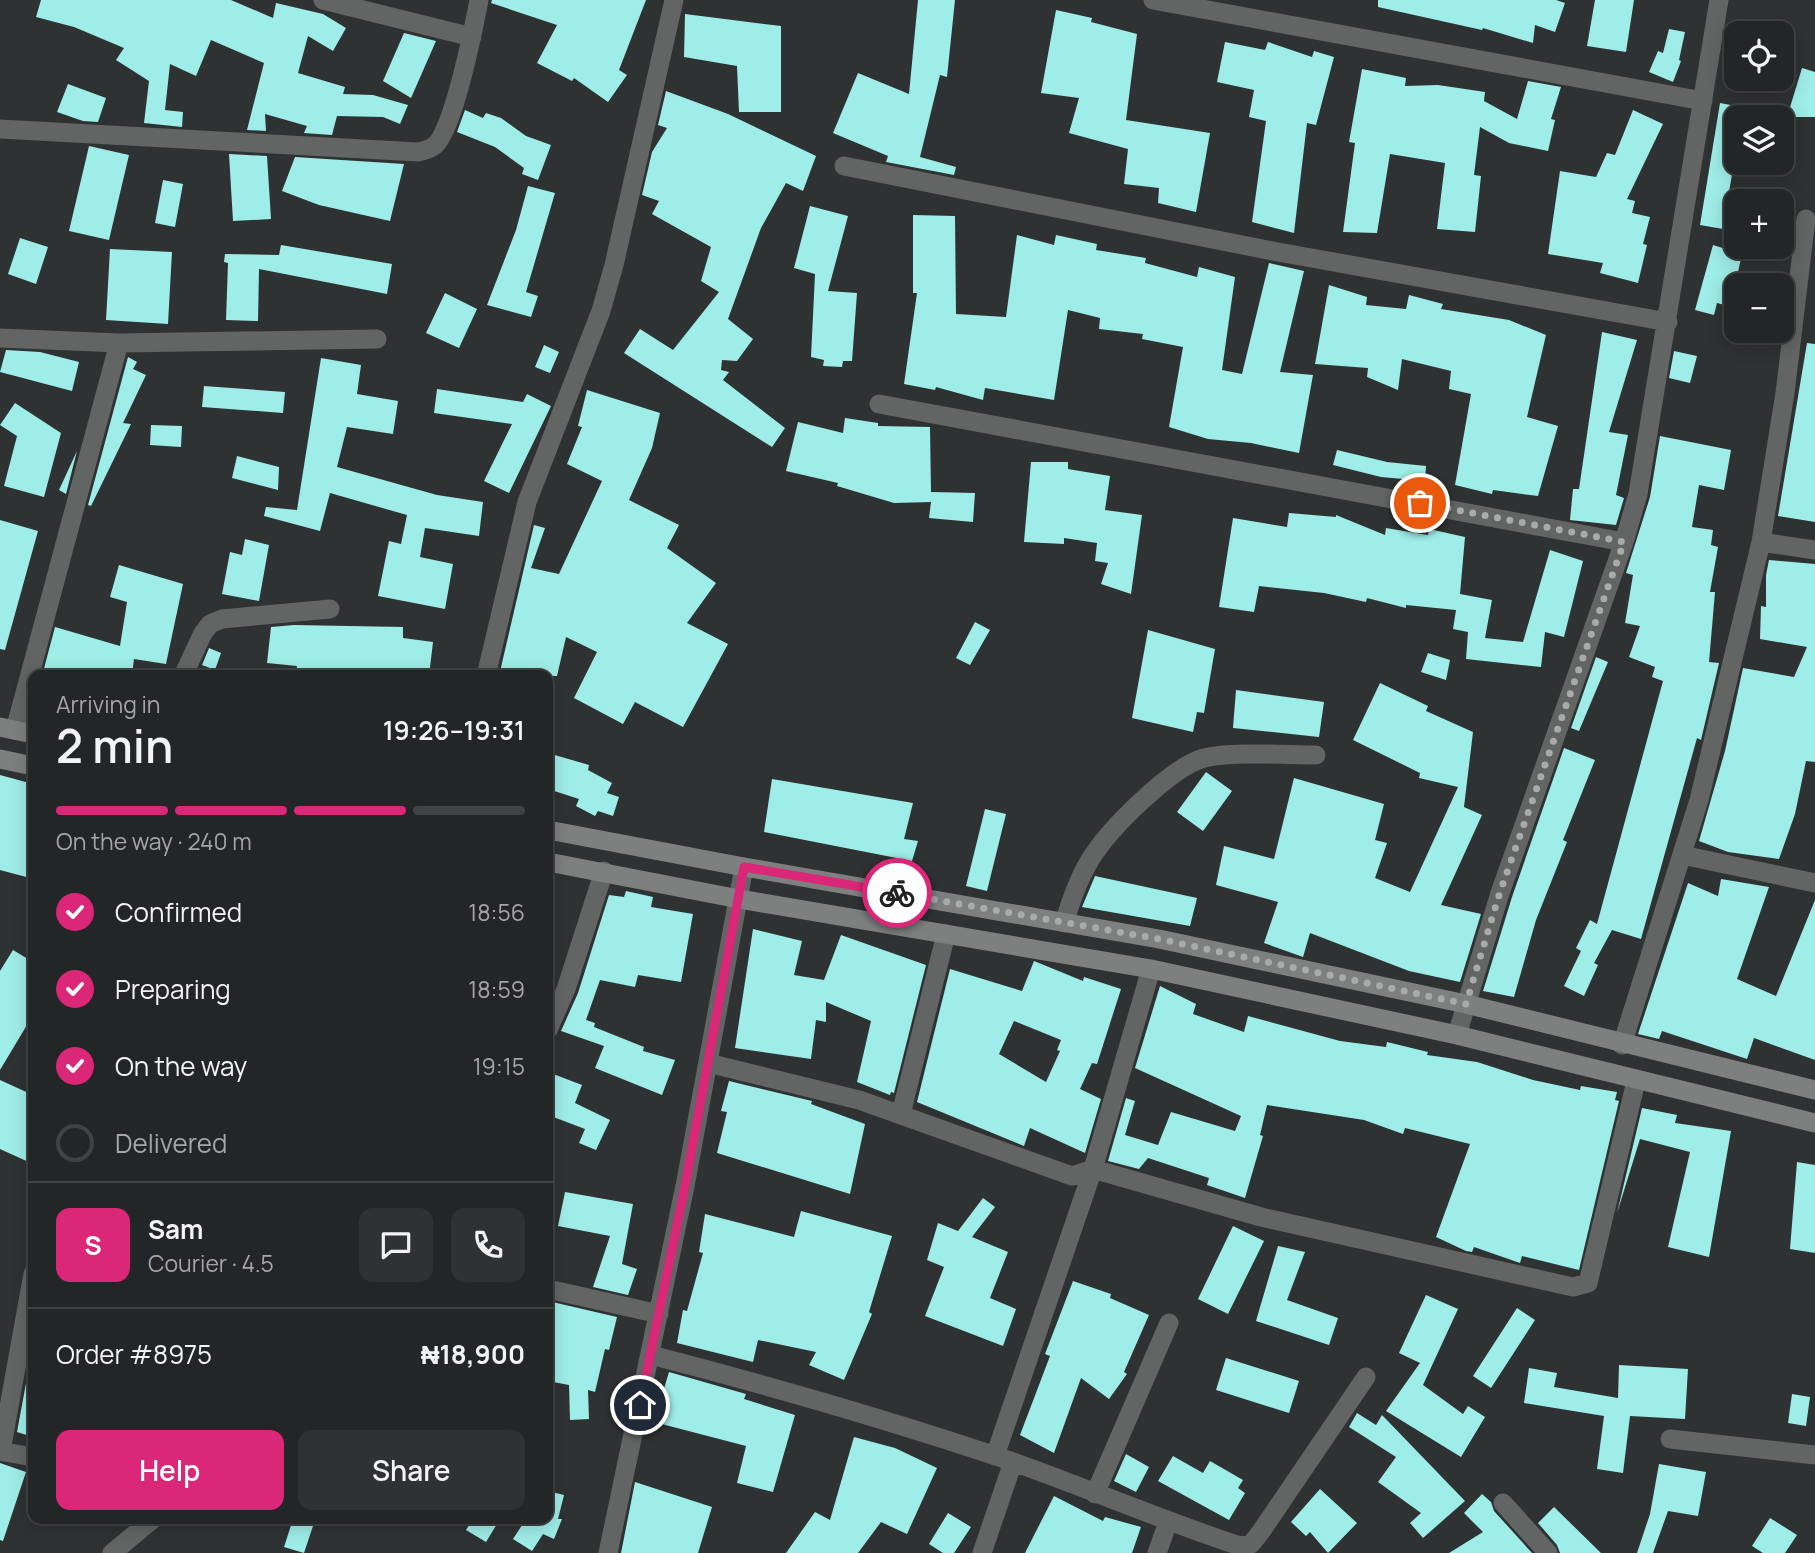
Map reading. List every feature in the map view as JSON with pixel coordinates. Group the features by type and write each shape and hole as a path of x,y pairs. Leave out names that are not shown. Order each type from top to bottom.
{"main road":[{"path":"0,759 28,765"},
{"path":"553,831 1159,939 1466,1004 1622,1045 1815,1090"},
{"path":"553,863 739,899 1151,969 1457,1035 1815,1123"}],"street":[{"path":"323,0 472,37"},
{"path":"0,129 418,152 435,146 446,130 472,37 479,0"},
{"path":"487,670 527,502 601,311 614,265 674,0"},
{"path":"1153,0 1703,101"},
{"path":"1457,1035 1500,892 1624,542 1638,494 1719,0"},
{"path":"844,166 1278,252 1668,322"},
{"path":"1622,1045 1682,855 1724,706 1761,542 1785,393 1806,219"},
{"path":"0,338 119,343 377,339"},
{"path":"32,670 119,343"},
{"path":"879,404 1624,542"},
{"path":"1761,542 1815,550"},
{"path":"186,670 210,624 222,619 330,609"},
{"path":"16,731 28,686"},
{"path":"1064,923 1074,889 1092,857 1147,795 1190,762 1208,757 1316,755"},
{"path":"1682,855 1815,883"},
{"path":"608,1553 651,1355 744,867"},
{"path":"553,1019 566,989 604,871"},
{"path":"901,1114 946,934"},
{"path":"982,1553 1004,1459 1151,969"},
{"path":"708,1063 901,1114 1072,1176 1093,1169 1261,1217 1573,1287 1588,1283 1636,1081"},
{"path":"553,1290 659,1314"},
{"path":"28,1301 0,1451 28,1456"},
{"path":"1095,1494 1169,1323"},
{"path":"651,1355 818,1400 1004,1459 1168,1522 1240,1546 1251,1544 1366,1377"},
{"path":"1670,1440 1815,1455"},
{"path":"1503,1503 1548,1553"},
{"path":"1157,1553 1168,1522"},
{"path":"111,1553 147,1524"}],"building":[{"path":"41,0 231,0 273,18 276,3 323,14 346,28 333,51 308,36 298,73 345,87 343,94 373,95 408,105 400,124 383,117 337,116 332,135 304,133 307,126 265,114 266,131 247,130 264,63 211,40 196,76 170,64 165,110 183,112 182,127 144,123 149,81 116,60 124,48 74,27 36,17"},
{"path":"492,0 646,0 619,70 627,75 608,102 574,78 572,81 537,63 557,25 491,3"},
{"path":"918,0 955,0 947,77 940,75 920,157 956,167 954,175 886,162 888,156 833,133 858,73 909,94"},
{"path":"1378,0 1556,0 1565,3 1555,32 1535,25 1533,43 1483,28 1482,30 1378,7"},
{"path":"1595,0 1634,0 1626,52 1587,46"},
{"path":"1056,10 1092,18 1091,22 1137,34 1126,120 1210,133 1196,212 1158,203 1159,188 1124,184 1128,149 1069,133 1079,98 1041,93"},
{"path":"685,14 781,26 781,112 739,112 737,66 684,57"},
{"path":"1669,29 1685,32 1679,60 1681,61 1673,82 1649,72 1658,51 1663,53"},
{"path":"404,33 436,41 411,98 383,81"},
{"path":"1225,42 1265,50 1268,42 1312,57 1314,51 1334,57 1316,125 1307,123 1294,233 1252,222 1266,121 1249,117 1254,90 1217,82"},
{"path":"1802,68 1815,72 1815,117 1794,117 1794,105 1791,105"},
{"path":"1362,69 1406,78 1405,86 1438,85 1485,92 1484,101 1517,119 1528,81 1561,87 1551,119 1555,120 1548,151 1509,143 1480,127 1474,175 1481,176 1475,232 1437,229 1445,163 1390,154 1377,233 1343,232 1355,143 1349,142"},
{"path":"68,84 106,98 98,122 83,121 57,112"},
{"path":"666,91 728,114 816,156 803,191 786,183 761,228 728,319 753,339 737,361 722,360 721,370 729,372 723,380 785,428 772,447 624,353 640,329 673,350 719,292 701,281 711,247 652,214 659,201 642,195 652,152 667,128 658,125"},
{"path":"1720,103 1731,105 1724,105 1724,175 1732,175 1730,189 1724,189 1723,229 1700,225"},
{"path":"465,110 483,118 486,113 501,118 526,136 551,145 538,180 522,174 524,168 495,147 457,132"},
{"path":"1633,110 1663,124 1627,199 1635,201 1632,213 1650,217 1638,283 1600,273 1603,263 1548,254 1560,171 1596,177 1607,153 1615,155"},
{"path":"89,146 129,155 109,240 69,231"},
{"path":"229,154 267,156 271,219 233,221"},
{"path":"295,157 404,164 390,221 319,205 282,191"},
{"path":"163,180 183,184 175,227 155,223"},
{"path":"528,186 555,193 526,292 538,296 531,317 487,305 516,230"},
{"path":"810,206 848,216 828,291 857,293 852,361 843,361 842,367 823,366 824,360 811,357 815,274 794,268"},
{"path":"913,215 955,216 956,314 1006,317 1017,235 1054,245 1056,235 1097,244 1096,250 1146,258 1145,263 1197,277 1199,267 1235,277 1222,370 1242,374 1269,263 1304,271 1280,372 1313,375 1299,453 1251,443 1208,439 1169,427 1183,347 1142,339 1143,334 1099,329 1100,318 1068,310 1054,400 985,388 983,400 936,387 935,390 904,384 917,293 913,293"},
{"path":"20,238 48,247 36,284 8,274"},
{"path":"281,245 392,264 387,294 259,269 258,321 226,320 228,263 224,262 225,254 279,255"},
{"path":"1713,245 1724,248 1724,259 1741,259 1738,272 1742,273 1724,273 1724,305 1717,303 1714,315 1695,310"},
{"path":"110,249 172,252 168,324 106,320"},
{"path":"1329,285 1367,297 1366,305 1406,309 1409,295 1443,304 1441,309 1509,320 1546,335 1527,417 1558,426 1538,496 1493,490 1492,494 1455,485 1471,394 1449,389 1451,371 1402,359 1398,390 1367,377 1368,368 1315,364"},
{"path":"445,293 477,309 459,348 426,333"},
{"path":"1602,332 1637,340 1609,432 1628,435 1616,495 1624,498 1616,525 1570,520 1573,489 1579,489"},
{"path":"1807,343 1815,344 1815,522 1778,516"},
{"path":"544,345 559,352 550,373 535,367"},
{"path":"6,350 40,352 79,362 72,391 0,372"},
{"path":"1674,351 1697,356 1690,383 1669,378"},
{"path":"128,357 137,362 133,369 146,375 123,423 131,424 91,506 88,505"},
{"path":"321,358 361,365 357,394 398,401 393,434 347,427 337,467 437,495 483,502 479,536 425,528 420,557 453,564 445,609 378,596 389,541 401,544 407,515 330,493 320,531 264,516 266,507 297,510"},
{"path":"204,386 285,392 283,413 202,407"},
{"path":"437,389 523,402 527,394 551,406 509,493 484,481 512,424 434,413"},
{"path":"587,390 660,413 652,448 629,500 679,525 667,548 716,583 687,623 728,644 683,727 635,702 623,724 574,698 597,652 566,637 557,676 553,676 553,670 500,670 534,525 545,528 531,568 559,574 602,481 567,464 582,427 578,426"},
{"path":"15,403 61,433 44,497 4,486 17,436 0,425"},
{"path":"845,418 878,423 878,426 930,427 931,492 975,493 973,522 929,518 931,502 894,503 837,486 838,483 786,471 798,422 843,433"},
{"path":"151,425 182,426 181,447 150,445"},
{"path":"1660,436 1731,450 1724,490 1699,485 1692,527 1713,530 1711,545 1718,547 1710,592 1715,592 1709,662 1719,663 1701,740 1697,738 1641,939 1612,930 1594,963 1598,965 1584,996 1564,986 1581,951 1576,948 1590,920 1597,924 1663,681 1652,677 1655,667 1629,657 1640,626 1625,623 1633,575 1626,573 1650,497"},
{"path":"1337,450 1387,462 1426,466 1425,481 1381,477 1333,465"},
{"path":"77,451 66,494 59,490"},
{"path":"237,456 279,467 278,490 232,478"},
{"path":"1031,462 1068,462 1068,469 1110,476 1105,510 1142,515 1131,594 1101,584 1108,563 1095,561 1097,543 1064,538 1064,544 1024,542"},
{"path":"1289,513 1336,515 1385,535 1386,528 1428,535 1429,529 1465,537 1460,594 1492,600 1485,638 1523,642 1550,550 1583,561 1564,637 1545,632 1541,667 1466,659 1468,632 1453,629 1456,610 1406,605 1406,608 1367,598 1366,602 1324,593 1259,586 1254,612 1219,607 1233,518 1287,527"},
{"path":"0,520 38,531 5,650 0,649"},
{"path":"245,539 269,545 259,601 222,594 230,552 242,555"},
{"path":"1769,560 1815,564 1815,762 1806,761 1795,814 1779,859 1728,852 1699,841 1725,751 1743,668 1794,677 1807,647 1760,639 1761,606 1766,607"},
{"path":"119,565 183,584 166,664 134,659 133,670 44,670 55,627 120,646 127,602 110,597"},
{"path":"975,622 990,630 970,665 956,658"},
{"path":"271,627 403,627 403,638 433,642 430,670 297,670 297,666 267,663"},
{"path":"1148,630 1215,649 1204,713 1197,712 1193,732 1132,718"},
{"path":"209,648 221,653 215,670 202,665"},
{"path":"1428,653 1450,660 1446,680 1421,672"},
{"path":"1596,657 1608,662 1579,731 1571,728"},
{"path":"1380,683 1428,706 1426,711 1473,732 1464,807 1482,815 1441,905 1481,914 1460,982 1409,971 1310,933 1303,957 1264,943 1278,902 1216,885 1224,846 1274,859 1294,778 1384,804 1375,840 1387,843 1375,878 1410,892 1458,787 1419,778 1420,773 1353,740"},
{"path":"1236,690 1324,702 1319,737 1233,728"},
{"path":"1564,748 1595,760 1563,840 1567,842 1536,920 1514,997 1483,991 1512,897"},
{"path":"553,754 589,765 588,770 612,783 607,793 619,797 613,816 598,811 595,816 576,806 579,799 553,791"},
{"path":"1206,772 1232,791 1203,831 1177,812"},
{"path":"0,775 28,783 28,877 0,870"},
{"path":"772,779 913,803 904,839 918,841 912,861 764,832"},
{"path":"985,809 1006,814 987,891 966,886"},
{"path":"1095,876 1197,898 1190,926 1082,907"},
{"path":"1721,879 1769,887 1737,979 1776,996 1815,900 1815,1060 1754,1038 1747,1059 1662,1031 1659,1039 1638,1034 1688,883 1718,896"},
{"path":"626,891 653,897 651,907 693,914 681,982 638,975 635,987 600,980 586,1020 595,1023 594,1027 644,1047 643,1051 675,1060 662,1095 595,1068 604,1046 561,1031 578,993 609,895 624,897"},
{"path":"753,929 802,941 794,975 824,980 841,935 926,965 894,1093 891,1092 890,1095 857,1082 871,1021 826,1002 826,1022 816,1020 811,1059 735,1048"},
{"path":"13,950 28,959 28,1023 0,1070 0,971"},
{"path":"1034,961 1083,981 1084,977 1121,989 1097,1064 1092,1063 1080,1089 1101,1099 1085,1153 1030,1128 1024,1146 917,1102 950,969 1022,991","holes":["1014,1021 1061,1040 1057,1050 1060,1051 1046,1082 999,1054"]},
{"path":"1160,986 1196,1004 1193,1014 1244,1032 1248,1016 1340,1041 1386,1047 1387,1042 1428,1052 1427,1055 1477,1062 1533,1080 1580,1090 1581,1086 1617,1092 1615,1100 1619,1101 1579,1270 1522,1256 1520,1263 1474,1247 1472,1252 1466,1251 1436,1237 1470,1144 1405,1128 1403,1134 1364,1120 1267,1105 1260,1135 1263,1136 1245,1198 1207,1185 1209,1178 1148,1158 1139,1169 1108,1161 1126,1098 1135,1101 1125,1135 1158,1145 1171,1112 1235,1131 1241,1116 1135,1068"},
{"path":"553,1074 582,1085 575,1103 610,1120 596,1150 579,1143 585,1129 553,1117"},
{"path":"0,1080 28,1093 28,1162 0,1149"},
{"path":"729,1081 812,1101 811,1104 865,1124 850,1194 717,1153 727,1112 721,1111"},
{"path":"1642,1108 1677,1115 1675,1123 1731,1131 1709,1257 1668,1247 1690,1152 1640,1139 1617,1213"},
{"path":"1797,1162 1815,1165 1815,1253 1790,1249"},
{"path":"565,1192 633,1204 622,1264 637,1269 628,1295 593,1287 610,1236 558,1226"},
{"path":"983,1198 995,1207 972,1237 1008,1252 990,1298 1016,1309 1003,1346 925,1316 944,1267 927,1260 938,1223 958,1231"},
{"path":"801,1211 892,1236 869,1312 872,1314 844,1380 809,1365 816,1352 758,1340 753,1362 677,1343 683,1310 687,1311 703,1253 699,1252 705,1214 794,1237"},
{"path":"1233,1226 1264,1241 1228,1314 1198,1299"},
{"path":"1278,1246 1305,1252 1287,1300 1338,1318 1329,1345 1256,1321"},
{"path":"1073,1281 1111,1294 1110,1298 1149,1315 1124,1372 1127,1374 1109,1399 1081,1378 1054,1453 1020,1435 1050,1356 1045,1354"},
{"path":"1426,1295 1458,1309 1423,1385 1463,1414 1468,1406 1485,1417 1461,1457 1386,1411 1420,1363 1399,1353"},
{"path":"553,1302 617,1317 609,1350 605,1349 595,1392 588,1390 589,1419 570,1420 569,1385 553,1382"},
{"path":"1517,1308 1535,1320 1491,1388 1473,1376"},
{"path":"1226,1358 1299,1381 1289,1413 1216,1390"},
{"path":"1619,1365 1688,1369 1685,1419 1630,1416 1623,1473 1597,1469 1604,1416 1524,1403 1529,1368 1557,1373 1554,1387 1618,1398"},
{"path":"28,1372 28,1435 17,1432"},
{"path":"669,1372 746,1394 744,1399 795,1415 773,1492 737,1483 746,1446 654,1422"},
{"path":"1792,1394 1810,1397 1806,1426 1788,1423"},
{"path":"1357,1413 1376,1425 1382,1415 1465,1501 1423,1538 1410,1523 1421,1513 1378,1482 1396,1457 1349,1427"},
{"path":"854,1437 895,1448 937,1468 907,1534 881,1522 858,1553 786,1553 815,1512 830,1520"},
{"path":"1126,1454 1149,1467 1136,1492 1114,1481"},
{"path":"1173,1456 1203,1473 1210,1461 1243,1480 1238,1488 1245,1493 1229,1520 1158,1481"},
{"path":"0,1463 26,1472 3,1541 0,1540"},
{"path":"1659,1464 1706,1472 1698,1516 1668,1511 1653,1553 1637,1553 1650,1514"},
{"path":"635,1482 712,1507 698,1553 621,1553"},
{"path":"1320,1489 1357,1523 1328,1553 1310,1532 1306,1536 1291,1522"},
{"path":"553,1492 564,1495 558,1519 562,1519 554,1539 543,1534 532,1551 513,1539 523,1524 553,1524"},
{"path":"1482,1494 1532,1553 1449,1553 1483,1532 1464,1513"},
{"path":"1054,1496 1103,1521 1105,1517 1141,1527 1132,1553 1025,1553"},
{"path":"1554,1507 1601,1553 1560,1553 1557,1545 1538,1523"},
{"path":"948,1513 971,1527 954,1553 943,1553 929,1544"},
{"path":"1770,1518 1797,1535 1785,1553 1763,1553 1752,1546"},
{"path":"291,1524 314,1524 304,1553 284,1547"},
{"path":"470,1524 497,1524 486,1542 466,1530"}],"way so far":[{"path":"897,893 1159,939 1466,1004 1500,892 1624,542 1420,503"}],"route":[{"path":"640,1405 685,1186 744,867 897,893"}]}
